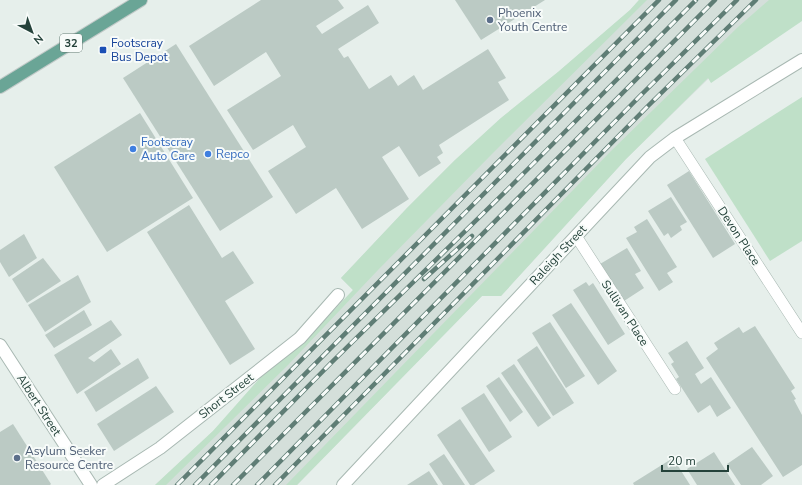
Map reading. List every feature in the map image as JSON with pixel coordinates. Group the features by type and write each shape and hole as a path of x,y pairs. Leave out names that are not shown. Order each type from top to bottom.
{"main road":[{"name":"32","path":"0,87 141,0"}],"street":[{"name":"Raleigh Street","path":"343,485 644,163 675,138 802,60"},
{"name":"Short Street","path":"103,485 160,448 300,338 338,295"},
{"name":"Albert Street","path":"0,345 91,485"}],"lane":[{"name":"Devon Place","path":"675,138 802,333"},
{"name":"Sullivan Place","path":"576,236 675,389"}],"shaded area":[{"path":"639,0 789,0 626,159 501,296 482,296 297,485 155,485 213,431 260,378 301,345 353,290 341,278 407,208 455,160 501,118 558,72 630,10"}],"green space":[{"path":"639,0 647,0 491,155 378,270 288,365 166,485 155,485 213,431 260,378 301,345 353,290 341,278 407,208 455,160 501,118 558,72 630,10"},
{"path":"769,0 802,0 802,21 711,83 708,78 626,159 501,296 482,296 297,485 286,485 611,151 738,27"},
{"path":"802,97 802,241 770,261 705,159"}],"building":[{"path":"261,0 338,0 344,8 316,26 322,34 368,5 379,23 338,49 344,58 348,56 369,89 391,75 398,86 414,75 423,90 488,49 506,78 498,82 509,100 439,145 443,153 437,157 441,163 419,177 399,146 382,157 409,199 362,229 336,188 296,214 268,171 306,147 293,125 253,150 227,110 281,76 266,52 214,86 189,46"},
{"name":"Phoenix Youth Centre","path":"455,0 545,0 481,40"},
{"name":"Repco","path":"176,44 273,197 220,231 123,78"},
{"path":"140,113 193,198 107,252 54,167"},
{"path":"689,171 735,244 713,258 667,185"},
{"path":"671,197 687,222 680,226 682,230 671,238 668,233 664,236 648,211"},
{"path":"189,205 222,258 233,251 254,283 225,301 255,349 230,365 147,232"},
{"path":"647,219 677,267 667,273 673,282 659,291 626,238 637,232 634,227"},
{"path":"24,234 37,258 9,277 0,262 0,250"},
{"path":"627,248 641,271 635,274 644,288 624,301 600,264"},
{"path":"43,258 61,281 27,303 12,279"},
{"path":"78,275 91,302 45,332 28,305"},
{"path":"586,282 589,286 593,283 625,334 608,345 573,290"},
{"path":"571,303 617,371 598,385 552,315"},
{"path":"84,310 92,325 54,348 45,335"},
{"path":"111,320 122,335 88,358 94,362 111,349 121,364 77,394 54,355"},
{"path":"550,322 585,376 566,388 532,333"},
{"path":"755,326 795,388 791,391 796,399 794,400 802,415 802,465 783,477 706,358 718,349 714,343 739,327 743,333"},
{"path":"687,341 704,368 695,374 701,384 711,377 731,408 717,417 710,405 698,413 676,379 679,377 671,364 674,362 668,353"},
{"path":"537,346 574,403 553,416 517,360"},
{"path":"138,358 149,378 96,412 84,392"},
{"path":"514,364 551,418 538,427 501,373"},
{"path":"499,377 523,412 510,422 486,386"},
{"path":"156,386 174,412 114,451 97,424"},
{"path":"484,393 512,437 489,452 461,408"},
{"path":"460,419 495,471 474,485 470,485 437,435"},
{"name":"Asylum Seeker Resource Centre","path":"13,424 51,484 50,485 0,485 0,432"},
{"path":"752,447 773,476 761,485 741,485 727,464"},
{"path":"714,452 735,485 697,485 687,469"},
{"path":"444,454 465,485 443,485 429,464"},
{"path":"673,458 690,485 634,485 633,483"},
{"path":"429,471 438,485 407,485"}],"railway":[{"path":"177,485 659,0"},
{"path":"195,485 676,0"},
{"path":"211,485 332,362 511,186 696,0"},
{"path":"233,485 715,0"},
{"path":"257,485 640,96 737,0"},
{"path":"275,485 649,105 756,0"},
{"path":"424,279 472,236"}],"place":[{"name":"Phoenix Youth Centre","path":"490,20"},
{"name":"Footscray Bus Depot","path":"103,50"},
{"name":"Footscray Auto Care","path":"133,149"},
{"name":"Repco","path":"208,154"},
{"name":"Asylum Seeker Resource Centre","path":"17,458"}]}
